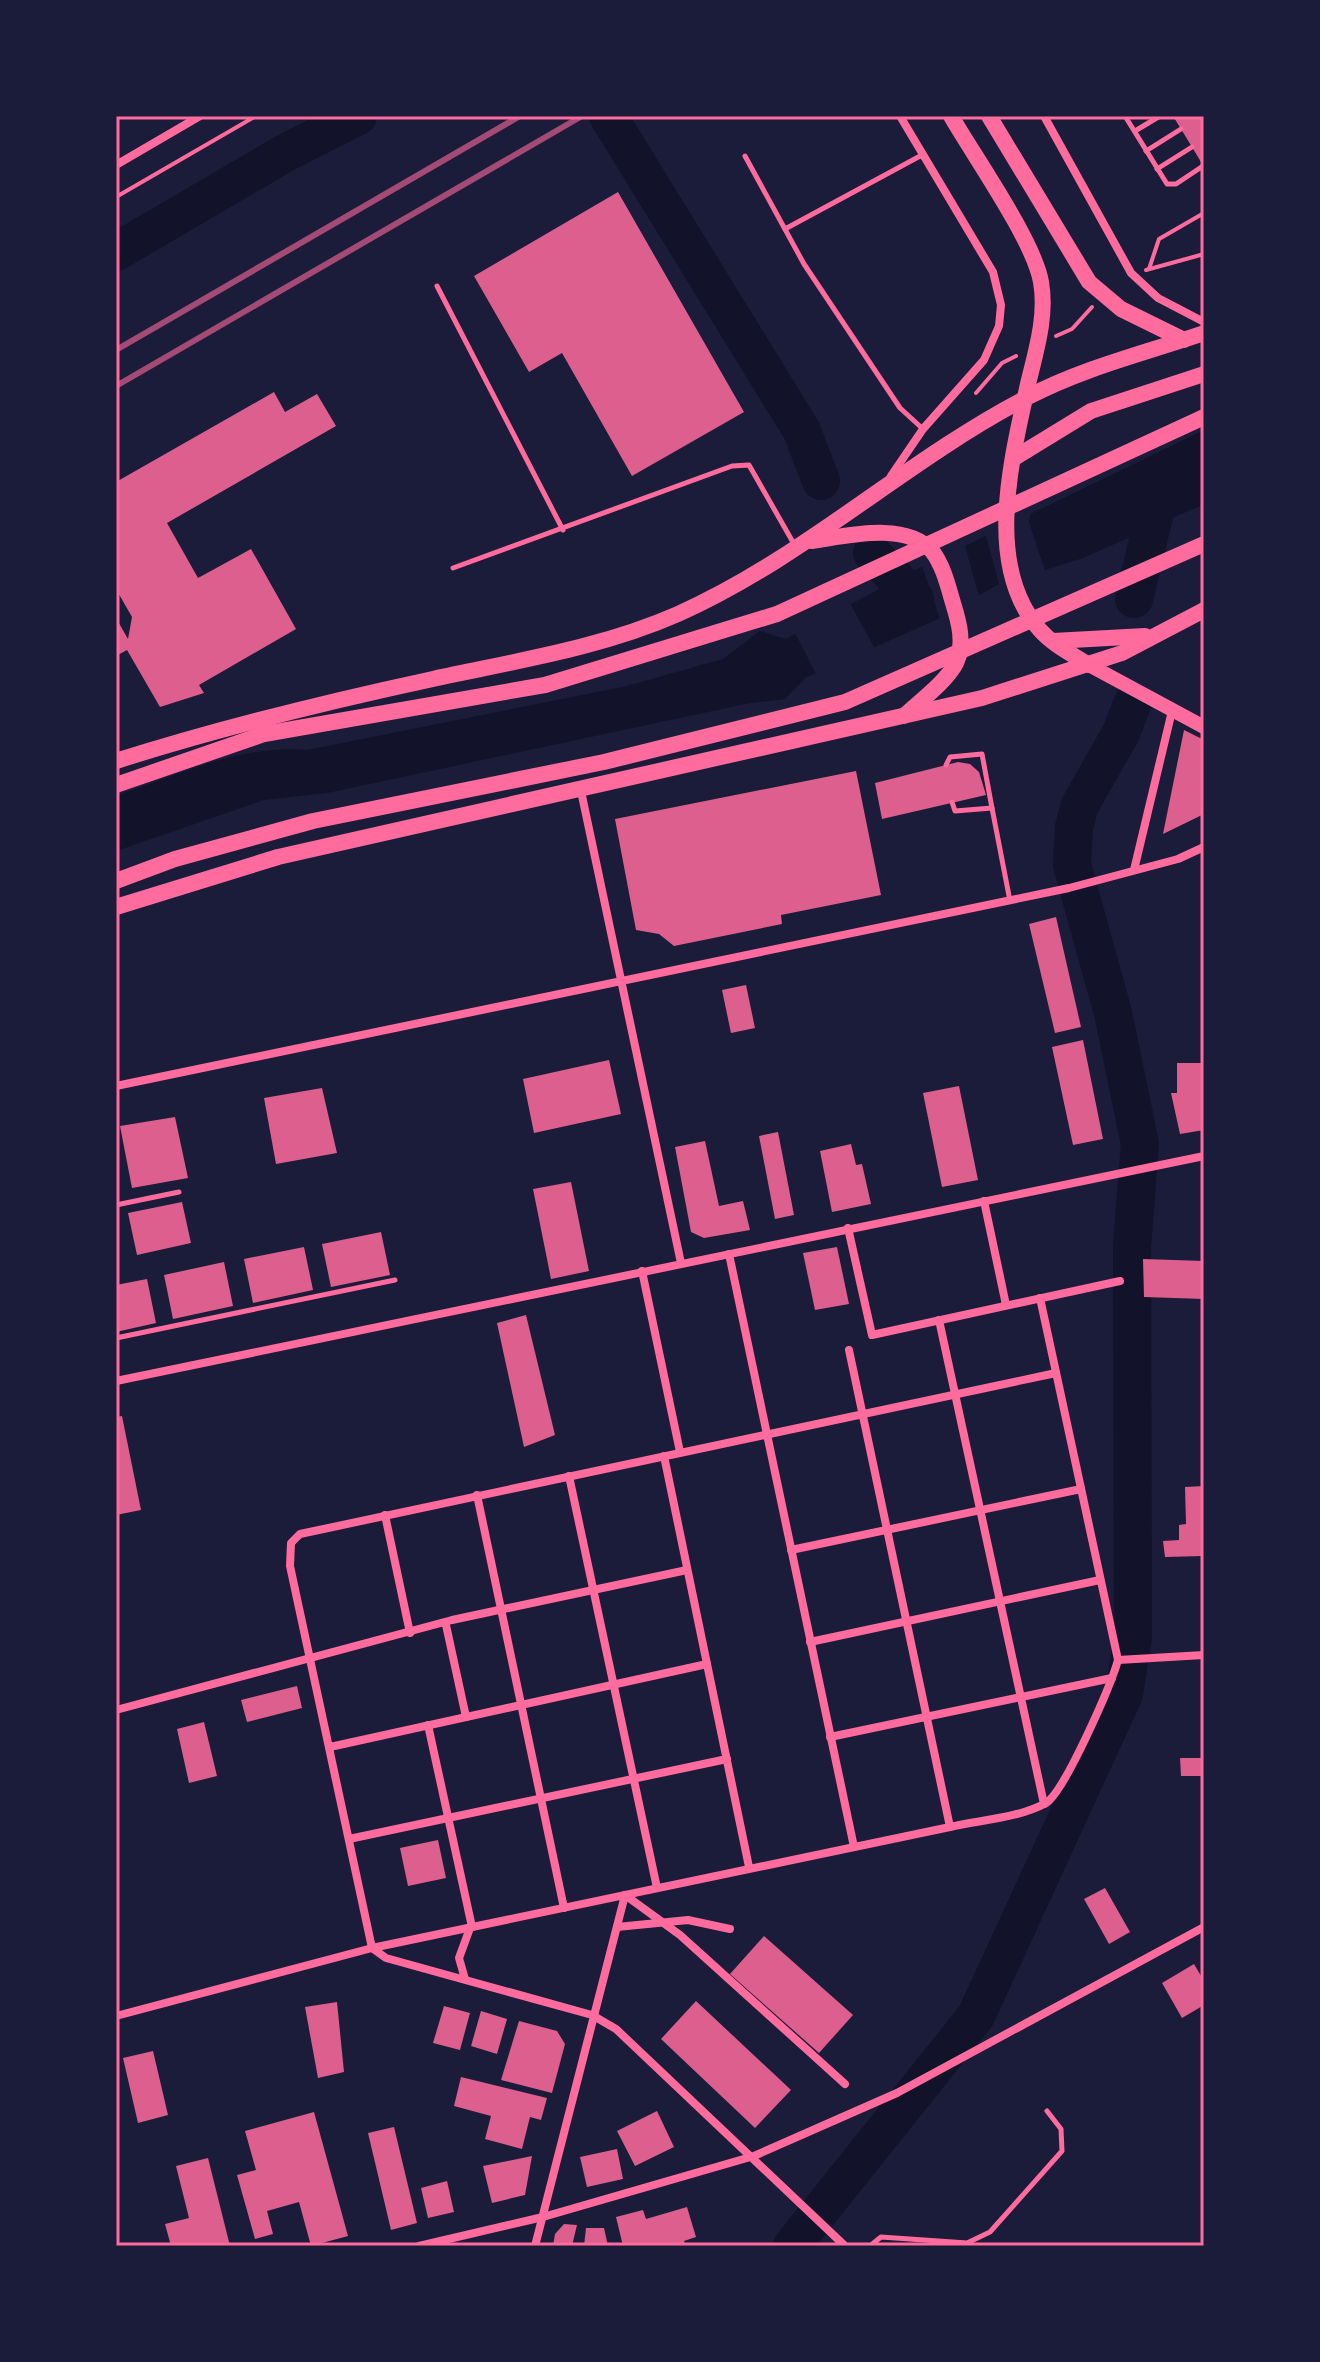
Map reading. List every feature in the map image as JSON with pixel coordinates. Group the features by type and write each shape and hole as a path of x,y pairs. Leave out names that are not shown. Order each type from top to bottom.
{"highway":[{"path":"951,116 1027,246 1041,280 1042,316 1006,505 1008,563 1028,612 1051,641 1089,665"},
{"path":"989,116 1089,282 1102,296 1184,340"},
{"path":"116,761 310,706 614,637 677,614 802,545 884,486 1025,398 1072,376 1204,333"},
{"path":"1016,457 1091,411 1204,374"},
{"path":"116,785 264,734 545,685 777,614 1204,417"},
{"path":"802,545 893,534 922,544 937,559 960,629 961,648 955,665 903,718"},
{"path":"116,881 175,859 313,821 604,762 845,702 1204,544"},
{"path":"116,907 278,857 903,718 1089,665 1164,633 1204,610"},
{"path":"1051,641 1115,640 1164,633"}],"main road":[{"path":"1089,665 1204,727"}],"street":[{"path":"116,165 200,116"},
{"path":"884,486 923,429 984,360 999,326 1001,305 993,272 900,116"},
{"path":"1044,116 1131,273 1158,298 1204,322"},
{"path":"1134,870 1172,711"},
{"path":"581,791 624,981 681,1263"},
{"path":"116,1086 1010,901 1178,859 1204,847"},
{"path":"116,1381 1204,1156"},
{"path":"984,1201 1006,1305"},
{"path":"848,1228 872,1335 1120,1281"},
{"path":"729,1254 854,1847"},
{"path":"642,1271 680,1452"},
{"path":"1040,1298 1100,1580 1126,1659"},
{"path":"939,1320 1044,1804"},
{"path":"849,1350 950,1827"},
{"path":"845,2246 802,2207 754,2156 616,2029 592,2015 386,1958 372,1948 290,1566 291,1543 300,1534 385,1515 1056,1373"},
{"path":"664,1456 749,1867"},
{"path":"569,1476 657,1888"},
{"path":"791,1550 1081,1489"},
{"path":"477,1495 564,1908"},
{"path":"385,1515 410,1633"},
{"path":"116,1710 310,1657 501,1610 687,1570"},
{"path":"810,1642 1100,1580"},
{"path":"446,1625 466,1717"},
{"path":"1126,1659 1204,1655"},
{"path":"116,2016 372,1948 950,1827 1044,1804 1061,1784 1112,1678 1126,1659"},
{"path":"330,1747 707,1664"},
{"path":"830,1737 1112,1678"},
{"path":"428,1725 471,1928 459,1958 465,1979"},
{"path":"349,1839 727,1759"},
{"path":"625,1895 662,1922 845,2084"},
{"path":"535,2246 625,1895"},
{"path":"617,1927 700,1921 730,1929"},
{"path":"419,2246 543,2217 754,2156 897,2093 954,2064 1204,1927"}],"lane":[{"path":"1125,116 1167,184 1185,178 1203,166"},
{"path":"1135,131 1160,116"},
{"path":"1146,151 1181,129"},
{"path":"1157,169 1192,147"},
{"path":"785,229 923,155"},
{"path":"745,156 804,264 900,408 923,429"},
{"path":"437,286 563,530"},
{"path":"453,568 732,466 749,465 802,545"},
{"path":"946,765 950,757 982,754 1010,901"},
{"path":"952,802 955,811 992,808"},
{"path":"116,1205 179,1192"},
{"path":"116,1338 395,1280"},
{"path":"870,2246 881,2237 967,2243 990,2232 1062,2151 1061,2129 1047,2111"}],"path":[{"path":"116,197 256,116"},
{"path":"1149,269 1159,239 1204,213"},
{"path":"1131,273 1204,254"},
{"path":"973,396 1002,363 1072,329 1102,296"}],"shaded area":[{"path":"1204,430 1204,504 1083,558 997,585 938,619 805,678 785,699 750,703 327,793 264,800 116,851 116,796 234,756 282,749 307,750 627,686 723,659 760,631 786,639 911,572"}],"pier":[{"path":"1031,510 1029,522 1046,574 1000,588 985,532"},
{"path":"964,542 980,600 941,622 921,563"},
{"path":"850,603 875,649 817,676 794,631"}],"building":[{"path":"1173,116 1204,116 1204,167 1192,147"},
{"path":"618,192 744,412 632,476 562,353 529,372 474,276"},
{"path":"274,392 285,412 317,394 336,426 167,523 198,578 251,549 296,629 199,685 204,693 160,707 127,650 116,656 116,618 128,639 132,617 116,589 116,482"},
{"path":"1184,730 1204,740 1204,814 1163,834"},
{"path":"958,762 970,764 979,772 986,795 882,819 875,783"},
{"path":"856,771 881,895 781,915 782,924 674,946 659,934 636,930 615,819"},
{"path":"1056,917 1081,1027 1055,1033 1029,924"},
{"path":"746,985 755,1028 731,1033 722,990"},
{"path":"1083,1040 1103,1139 1073,1145 1052,1047"},
{"path":"609,1060 621,1114 534,1133 523,1079"},
{"path":"1177,1063 1204,1063 1204,1130 1180,1134 1171,1093 1177,1093"},
{"path":"959,1086 978,1180 942,1187 923,1093"},
{"path":"322,1088 337,1153 276,1164 264,1098"},
{"path":"175,1117 188,1178 132,1188 120,1126"},
{"path":"778,1132 794,1215 775,1219 759,1136"},
{"path":"705,1141 719,1206 743,1201 750,1230 704,1238 691,1232 675,1147"},
{"path":"851,1144 856,1165 862,1164 871,1204 832,1212 820,1151"},
{"path":"571,1182 589,1271 551,1279 533,1189"},
{"path":"182,1202 191,1243 137,1255 128,1213"},
{"path":"381,1232 390,1275 331,1287 322,1244"},
{"path":"304,1247 313,1290 253,1303 244,1259"},
{"path":"837,1247 849,1304 815,1310 803,1253"},
{"path":"1143,1259 1204,1261 1204,1299 1144,1297"},
{"path":"224,1262 233,1306 173,1319 164,1275"},
{"path":"147,1279 156,1323 116,1332 116,1285"},
{"path":"526,1315 555,1435 524,1447 497,1323"},
{"path":"122,1416 141,1510 116,1515 116,1417"},
{"path":"1204,1486 1204,1556 1165,1557 1163,1541 1179,1540 1179,1525 1186,1524 1185,1487"},
{"path":"297,1686 302,1708 247,1722 241,1700"},
{"path":"204,1722 217,1776 189,1783 177,1729"},
{"path":"1180,1758 1204,1758 1204,1776 1181,1776"},
{"path":"438,1840 446,1878 408,1886 400,1848"},
{"path":"1105,1888 1130,1932 1109,1944 1084,1899"},
{"path":"764,1936 853,2015 819,2053 730,1974"},
{"path":"1194,1964 1204,1981 1204,2005 1182,2018 1162,1983"},
{"path":"696,2001 791,2090 755,2128 661,2039"},
{"path":"337,2002 344,2072 318,2078 305,2007"},
{"path":"444,2006 470,2013 460,2050 433,2043"},
{"path":"481,2011 507,2019 497,2054 471,2046"},
{"path":"519,2021 557,2031 565,2044 552,2093 501,2080"},
{"path":"153,2051 168,2115 138,2123 123,2058"},
{"path":"461,2077 547,2098 541,2120 530,2117 522,2149 485,2139 491,2116 454,2106"},
{"path":"657,2111 674,2147 635,2166 617,2131"},
{"path":"314,2112 348,2236 311,2246 299,2202 267,2211 273,2234 255,2239 237,2175 256,2170 245,2131"},
{"path":"394,2127 417,2223 391,2230 368,2133"},
{"path":"617,2149 623,2179 587,2187 580,2157"},
{"path":"532,2156 525,2195 492,2203 483,2166"},
{"path":"208,2158 230,2246 171,2246 165,2224 189,2218 176,2166"},
{"path":"447,2181 454,2212 428,2218 421,2188"},
{"path":"687,2207 696,2237 684,2241 686,2246 623,2246 616,2217 643,2210 646,2219"},
{"path":"564,2224 577,2225 572,2246 553,2246 555,2234"},
{"path":"586,2228 604,2228 608,2246 584,2246"}],"waterway":[{"path":"116,252 285,153 358,116"},
{"path":"608,116 802,431 821,481"},
{"path":"1134,599 1160,491"},
{"path":"872,553 915,599"},
{"path":"792,2246 976,2016 1124,1694 1133,1637 1132,1246 1140,1144 1113,1013 1072,865 1074,827 1080,805 1121,733 1133,702"}],"railway":[{"path":"116,350 520,116"},
{"path":"116,386 582,116"}]}
